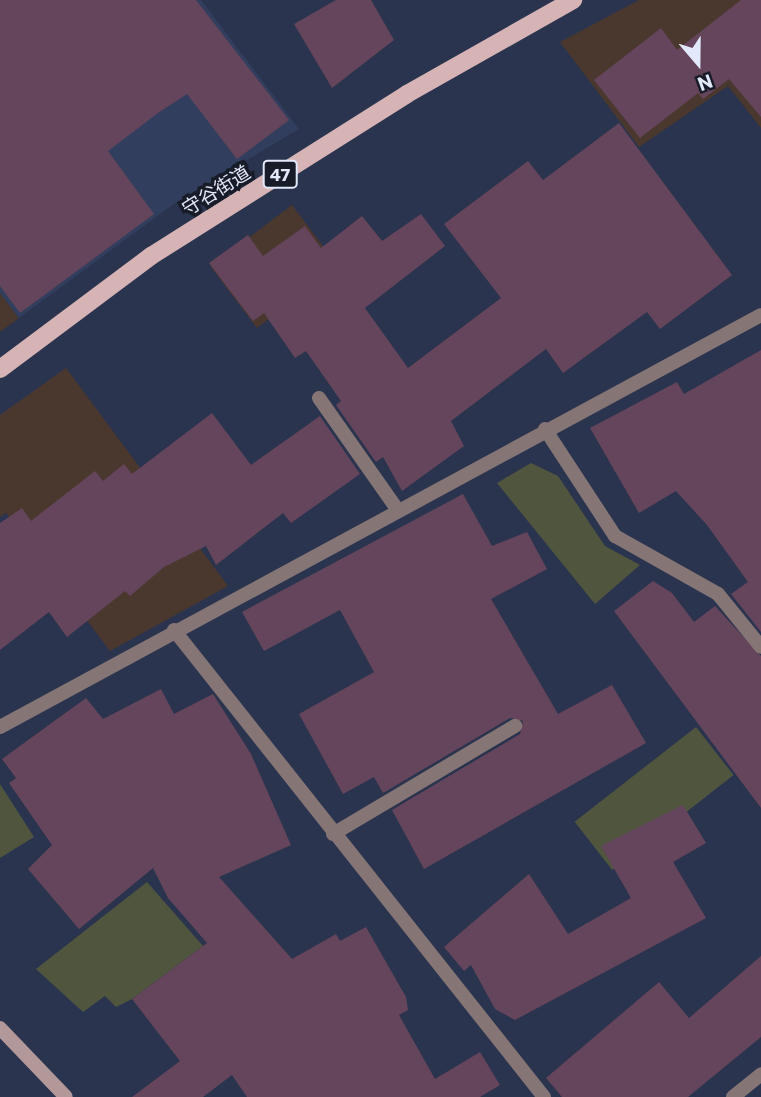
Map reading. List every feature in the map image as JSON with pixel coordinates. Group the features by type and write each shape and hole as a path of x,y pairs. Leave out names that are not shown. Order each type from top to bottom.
{"main road":[{"name":"守谷街道","path":"0,369 151,256 407,94 573,0"}],"street":[{"path":"0,727 397,509 761,315"},
{"path":"319,398 397,509"},
{"path":"545,429 615,536 718,594 761,647"},
{"path":"174,630 544,1097"},
{"path":"333,834 515,726"},
{"path":"0,1028 66,1097"},
{"path":"733,1097 761,1074"}],"shaded area":[{"path":"0,0 201,0 299,129 175,203 19,318 0,293"},
{"path":"639,0 761,0 761,128 728,86 639,147 560,42"},
{"path":"292,205 338,266 257,328 211,266"},
{"path":"0,293 19,318 0,332"},
{"path":"66,368 228,586 110,651 6,513 0,517 0,415"}],"green space":[{"path":"531,463 558,476 605,546 640,565 595,604 497,483"},
{"path":"696,727 734,775 612,870 575,822"},
{"path":"0,784 34,837 0,858"},
{"path":"147,882 203,946 132,999 116,1007 105,996 83,1012 36,969"}],"building":[{"path":"0,0 196,0 289,120 237,159 187,94 158,113 108,151 154,214 20,313 0,286"},
{"path":"336,0 371,0 394,40 332,88 294,24"},
{"path":"741,0 761,0 761,117 729,79 703,99 698,93 640,138 594,80 661,28 677,50"},
{"path":"619,123 732,275 660,329 647,312 563,373 546,349 451,421 464,446 402,491 383,457 376,462 336,405 341,401 306,351 295,358 264,313 253,321 209,263 248,235 263,256 305,226 321,248 362,216 382,241 421,214 445,246 365,308 408,368 501,298 444,224 528,161 543,180"},
{"path":"761,350 761,632 731,594 748,582 707,525 676,491 639,513 590,428 677,382 684,394"},
{"path":"212,413 251,465 320,416 360,474 291,523 283,513 216,565 206,546 164,567 130,596 125,591 67,637 49,612 0,650 0,523 22,508 31,521 95,471 103,481 124,464 132,474"},
{"path":"463,494 492,546 527,532 547,569 491,599 558,714 612,685 646,743 424,869 392,810 520,734 523,721 510,718 383,793 374,777 343,794 299,714 374,672 340,610 264,651 242,612"},
{"path":"653,581 672,593 694,622 715,606 761,656 761,808 614,611"},
{"path":"161,689 174,714 213,694 251,754 291,845 219,877 292,959 336,934 340,941 366,927 406,997 408,1010 399,1015 435,1079 480,1052 500,1085 480,1097 247,1097 232,1075 203,1097 132,1097 180,1061 132,999 207,943 168,898 153,868 79,929 28,869 52,845 9,783 16,778 2,759 86,698 103,719"},
{"path":"683,805 706,843 673,862 706,918 515,1020 495,1009 471,965 464,971 444,947 529,874 568,934 631,898 601,846"},
{"path":"761,956 761,1037 688,1097 562,1097 546,1078 659,982 689,1018"}]}
